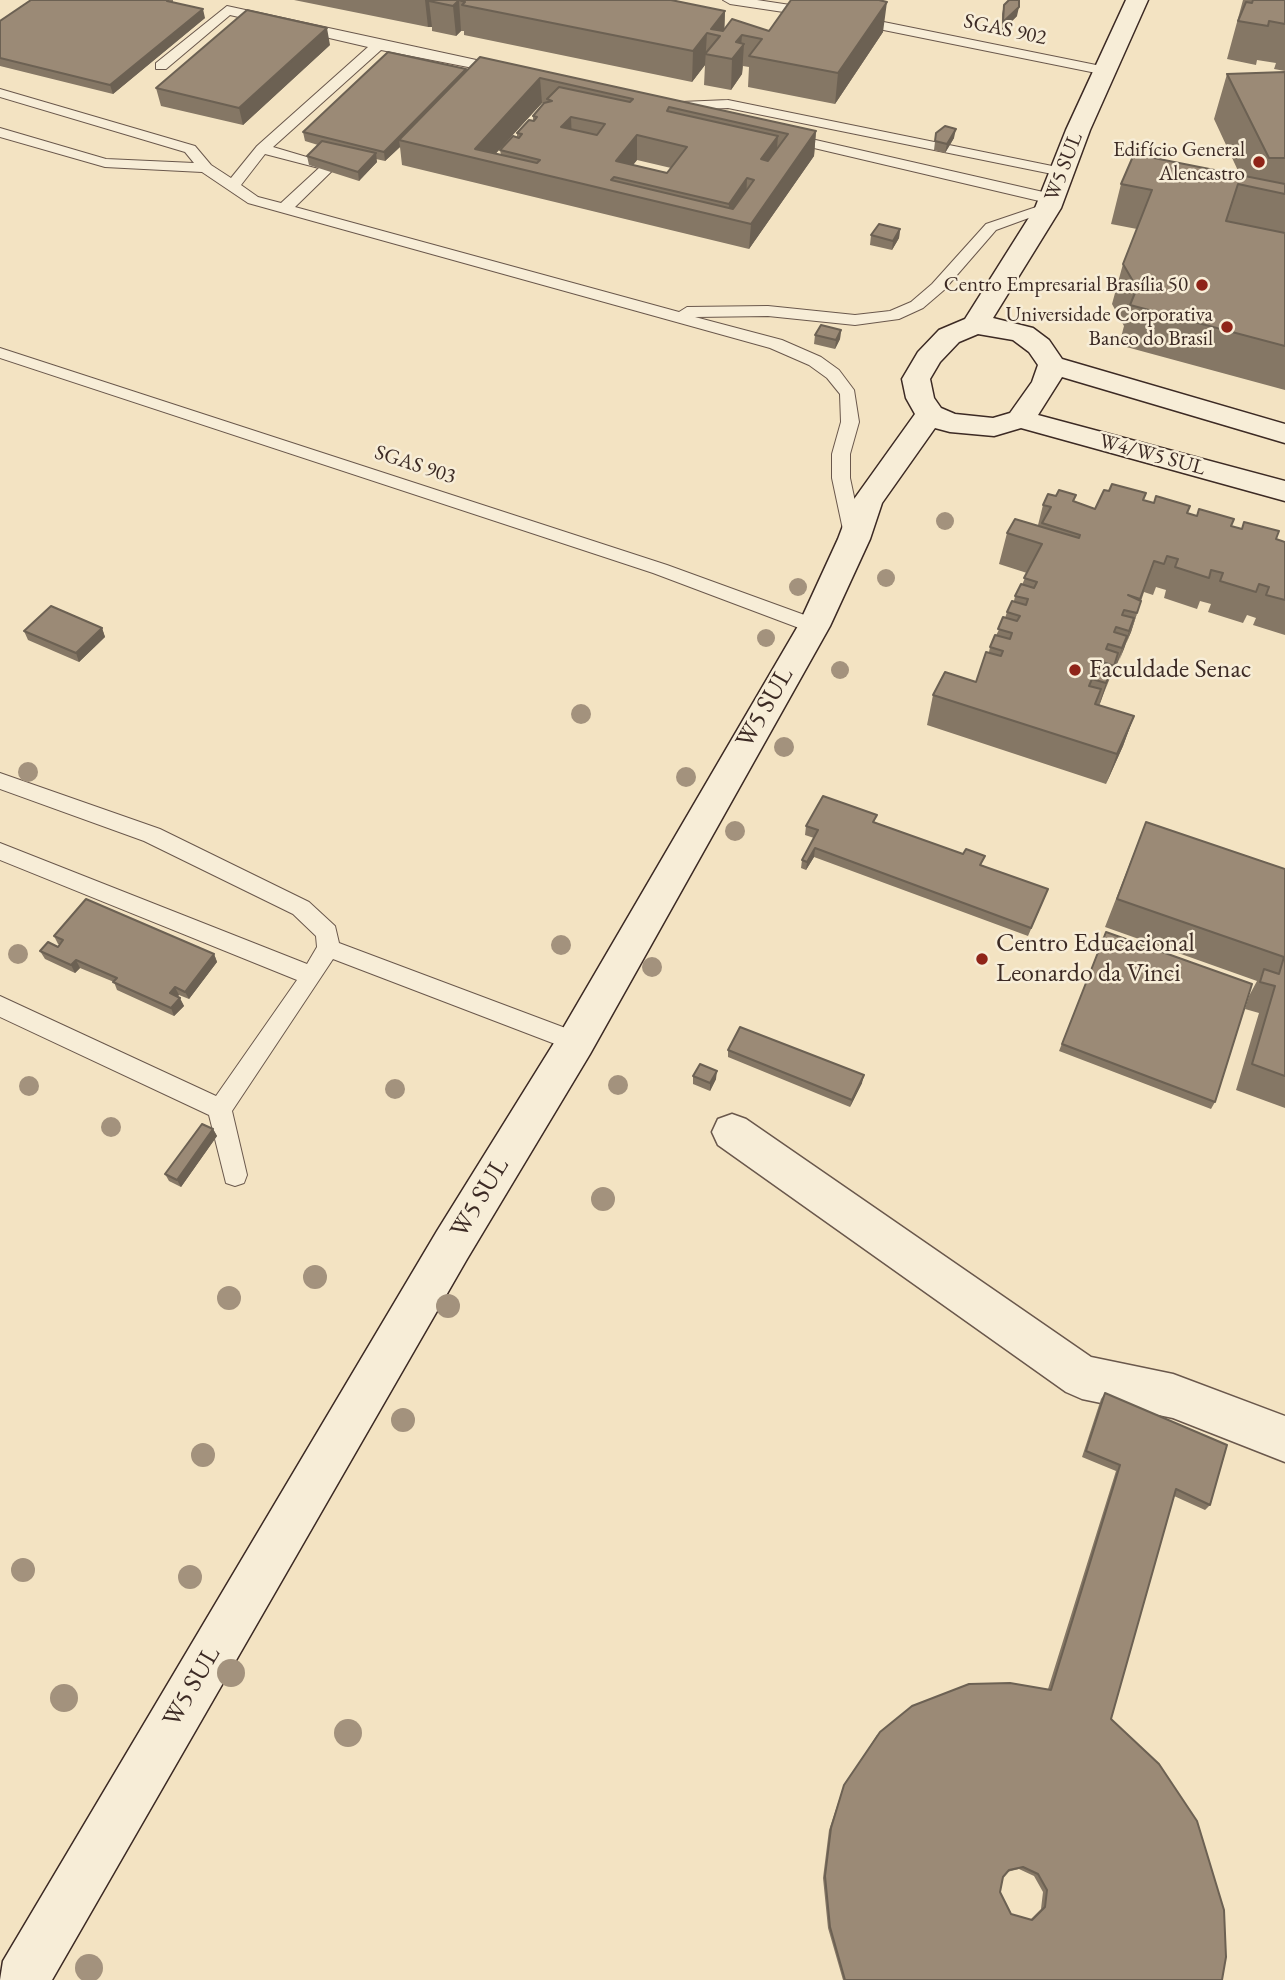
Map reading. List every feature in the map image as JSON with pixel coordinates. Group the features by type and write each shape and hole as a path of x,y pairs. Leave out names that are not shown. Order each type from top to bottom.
{"main road":[{"name":"W5 SUL","path":"975,325 1050,204 1137,0"},
{"path":"1052,366 1046,383 1020,419 993,427 972,427 930,414 920,398 916,379 928,358 949,336 975,325 1000,327 1023,334 1040,346 1052,366 1285,434"},
{"name":"W5 SUL","path":"22,1980 452,1245 576,1042 814,626 854,539 867,502 930,414"},
{"name":"W4/W5 SUL","path":"1020,419 1285,491"},
{"path":"732,1132 1082,1377 1173,1396 1285,1439"}],"lane":[{"name":"SGAS 902","path":"730,0 833,16 1106,71"},
{"path":"161,66 227,10 379,45 525,74"},
{"path":"232,187 262,149 379,45"},
{"path":"0,93 190,149 206,168 253,200 776,344"},
{"path":"675,105 728,104 1062,172"},
{"path":"675,105 715,120"},
{"path":"0,132 105,163 206,168"},
{"path":"769,133 1050,204"},
{"path":"262,149 330,166 288,209"},
{"path":"288,209 321,211 679,311 793,313 865,320 907,310 937,287 991,227 1050,204"},
{"path":"793,313 762,327 763,338 824,366 848,394 850,422 841,454 841,478 854,539"},
{"name":"SGAS 903","path":"0,353 660,569 814,626"},
{"path":"0,781 152,835 301,908 327,932 328,947 312,976 220,1109 235,1175"},
{"path":"0,851 312,976"},
{"path":"328,947 576,1042"},
{"path":"0,1006 220,1109"}],"building":[{"path":"31,0 168,0 203,9 110,85 0,58 0,21"},
{"path":"430,0 459,0 453,6"},
{"path":"459,0 671,0 725,11 711,29 723,31 732,19 769,31 791,0 887,2 838,73 749,56 762,39 742,35 736,42 744,44 732,59 705,54 720,36 707,33 693,51 462,5 465,2"},
{"path":"1009,0 1019,0 1019,7 1003,22 1004,5"},
{"path":"1253,0 1285,0 1285,24 1269,21 1268,26 1238,21 1246,2 1252,3"},
{"path":"247,10 327,28 239,108 156,88"},
{"path":"388,52 466,69 384,152 303,132"},
{"path":"480,57 816,131 751,224 399,140","holes":["540,78 633,99 630,102 559,87 547,99 552,101 544,103 533,116 537,117 534,121 529,120 517,133 522,134 519,138 513,136 500,150 540,160 537,163 475,149","669,107 788,134 768,161 761,159 778,136 667,111","571,117 605,124 597,135 561,127","637,135 687,147 667,173 616,161","614,177 729,204 747,178 754,180 733,209 611,180"]},
{"path":"1285,72 1285,158 1269,158 1227,74"},
{"path":"945,126 956,129 947,144 935,141 936,133"},
{"path":"322,141 376,153 358,172 307,156"},
{"name":"Centro Empresarial Brasília 50","path":"1134,154 1285,184 1285,194 1238,184 1226,221 1285,233 1285,346 1130,305 1137,288 1123,264 1152,190 1121,184"},
{"path":"879,224 900,229 893,241 871,235"},
{"path":"821,325 841,330 836,340 815,335"},
{"path":"1112,484 1146,493 1143,500 1154,503 1156,496 1190,506 1187,513 1197,516 1199,509 1234,519 1231,526 1242,529 1244,522 1279,531 1276,539 1285,542 1285,600 1266,595 1269,587 1259,584 1256,592 1220,581 1223,573 1211,570 1209,578 1175,567 1178,559 1167,556 1164,564 1154,561 1140,599 1128,595 1141,601 1137,613 1124,610 1122,615 1134,618 1129,631 1116,627 1114,632 1127,636 1122,648 1108,644 1106,649 1118,653 1114,666 1100,661 1097,667 1111,671 1106,683 1092,679 1089,686 1101,689 1095,704 1134,716 1117,754 933,695 945,672 976,682 986,652 1001,656 1003,651 990,647 995,635 1010,639 1012,633 998,629 1003,617 1017,621 1020,616 1007,612 1012,601 1026,605 1028,599 1015,596 1021,584 1034,588 1037,582 1024,578 1042,544 1007,533 1015,519 1079,538 1080,535 1042,523 1051,507 1043,505 1048,494 1056,496 1059,490 1076,495 1073,501 1095,509 1104,490 1109,491"},
{"path":"51,606 102,628 76,653 24,631"},
{"path":"823,796 877,815 873,822 963,854 966,849 985,856 980,865 1048,889 1031,928 815,848 807,862 802,860 818,830 806,826"},
{"path":"1146,822 1285,869 1285,1076 1252,1064 1275,986 1260,982 1264,969 1279,974 1284,957 1117,899"},
{"path":"86,899 214,954 185,992 175,987 170,993 180,998 171,1008 113,982 117,978 76,960 71,965 40,951 48,942 58,947 63,940 54,936"},
{"path":"1106,932 1252,984 1215,1102 1062,1044"},
{"path":"740,1027 864,1075 852,1100 728,1050"},
{"path":"700,1064 717,1071 710,1083 693,1076"},
{"path":"202,1124 213,1129 177,1180 165,1174"},
{"path":"1105,1393 1227,1445 1210,1505 1176,1489 1111,1719 1159,1764 1197,1821 1224,1910 1226,1957 1222,1980 845,1980 830,1927 825,1876 831,1828 844,1785 880,1732 912,1706 969,1684 1010,1683 1051,1690 1120,1465 1086,1451","holes":["1023,1867 1038,1874 1047,1890 1045,1907 1032,1920 1011,1914 1000,1892 1003,1877 1009,1870"]}],"place":[{"name":"Edifício General Alencastro","path":"1259,162"},
{"name":"Centro Empresarial Brasília 50","path":"1202,285"},
{"name":"Universidade Corporativa Banco do Brasil","path":"1227,327"},
{"name":"Faculdade Senac","path":"1075,670"},
{"name":"Centro Educacional Leonardo da Vinci","path":"982,959"}]}
